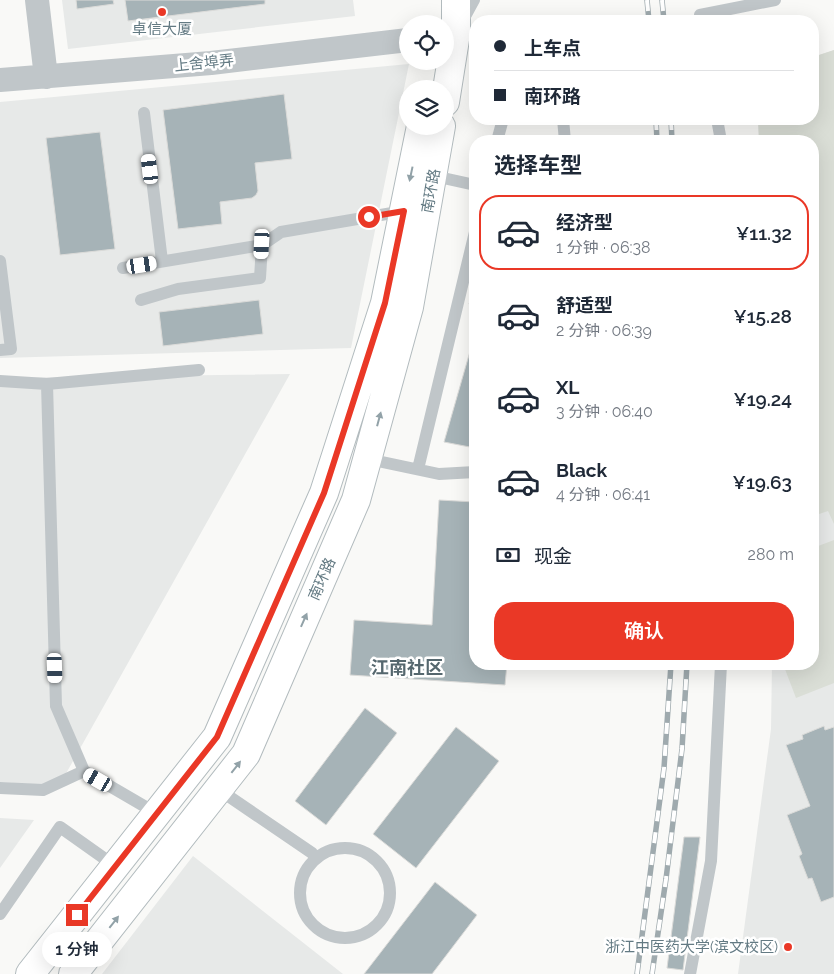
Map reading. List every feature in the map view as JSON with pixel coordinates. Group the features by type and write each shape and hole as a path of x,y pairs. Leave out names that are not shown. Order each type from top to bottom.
{"main road":[{"path":"440,0 444,15"},
{"path":"452,15 456,0"},
{"name":"南环路","path":"30,974 217,737 324,493 385,303 419,135"},
{"name":"南环路","path":"73,974 246,754 356,500 410,307 440,135"}],"street":[{"path":"37,0 46,77"},
{"name":"上舍埠弄","path":"0,80 221,62 399,41"}],"lane":[{"path":"454,22 474,0"},
{"path":"700,15 774,0"},
{"path":"144,113 162,262"},
{"path":"434,176 469,185"},
{"path":"123,268 262,244 281,232 404,211"},
{"path":"141,300 178,289 260,278 262,244"},
{"path":"418,469 469,257"},
{"path":"0,261 11,349 0,350"},
{"path":"0,380 47,384 199,370"},
{"path":"47,384 56,706 84,771 156,814"},
{"path":"368,459 438,474 469,472"},
{"path":"690,974 711,861 721,670"},
{"path":"0,788 43,790 84,771"},
{"path":"218,789 312,853 316,859"},
{"path":"0,914 60,827 115,866"},
{"path":"353,848 369,855 382,867 388,884 389,901 386,912 370,930 360,936 337,938 316,928 308,919 302,908 300,897 301,885 304,874 316,859 330,850 353,848"}],"shaded area":[{"path":"62,0 353,0 355,16 68,49"},
{"path":"834,50 834,974 738,974 771,729 772,670 819,670 819,135 759,135 758,125 819,125 819,55"},
{"path":"834,50 834,524 828,511 819,514 819,135 759,135 758,125 819,125 819,55"},
{"path":"399,65 399,70 408,70 406,80 399,80 399,113 351,348 0,358 0,102"},
{"path":"290,374 59,786 0,782 0,378"},
{"path":"834,540 834,683 796,698 785,670 819,670 819,546"},
{"path":"0,818 34,820 0,868"},
{"path":"193,856 343,974 102,974"}],"building":[{"name":"卓信大厦","path":"76,0 113,0 114,4 77,9"},
{"name":"卓信大厦","path":"125,0 265,0 265,4 128,21"},
{"path":"284,94 292,159 255,163 258,191 256,195 252,198 220,202 222,224 178,229 163,110"},
{"path":"100,132 115,249 60,255 46,138"},
{"path":"259,300 263,334 163,346 159,312"},
{"path":"469,355 469,447 444,442"},
{"path":"439,500 469,502 469,670 506,670 505,685 350,675 354,620 432,625"},
{"path":"365,708 397,733 326,825 295,801"},
{"path":"824,726 825,730 834,727 834,897 821,902 812,878 808,879 799,856 802,854 787,815 810,806 786,745 803,739 802,735"},
{"path":"456,727 499,761 416,868 373,834"},
{"path":"684,837 700,837 683,970 667,968"},
{"path":"435,882 477,915 432,974 364,974"}],"railway":[{"path":"647,0 648,15"},
{"path":"662,0 663,15"},
{"path":"656,125 657,135"},
{"path":"671,125 672,135"},
{"path":"637,974 664,768 671,670"},
{"path":"652,974 682,749 687,670"}],"place":[{"name":"卓信大厦","path":"162,12"},
{"name":"浙江中医药大学(滨文校区)","path":"788,947"}],"district":[{"name":"江南社区","path":"407,667"}],"route":[{"path":"77,915 217,737 324,493 385,303 404,211 369,217"}]}
